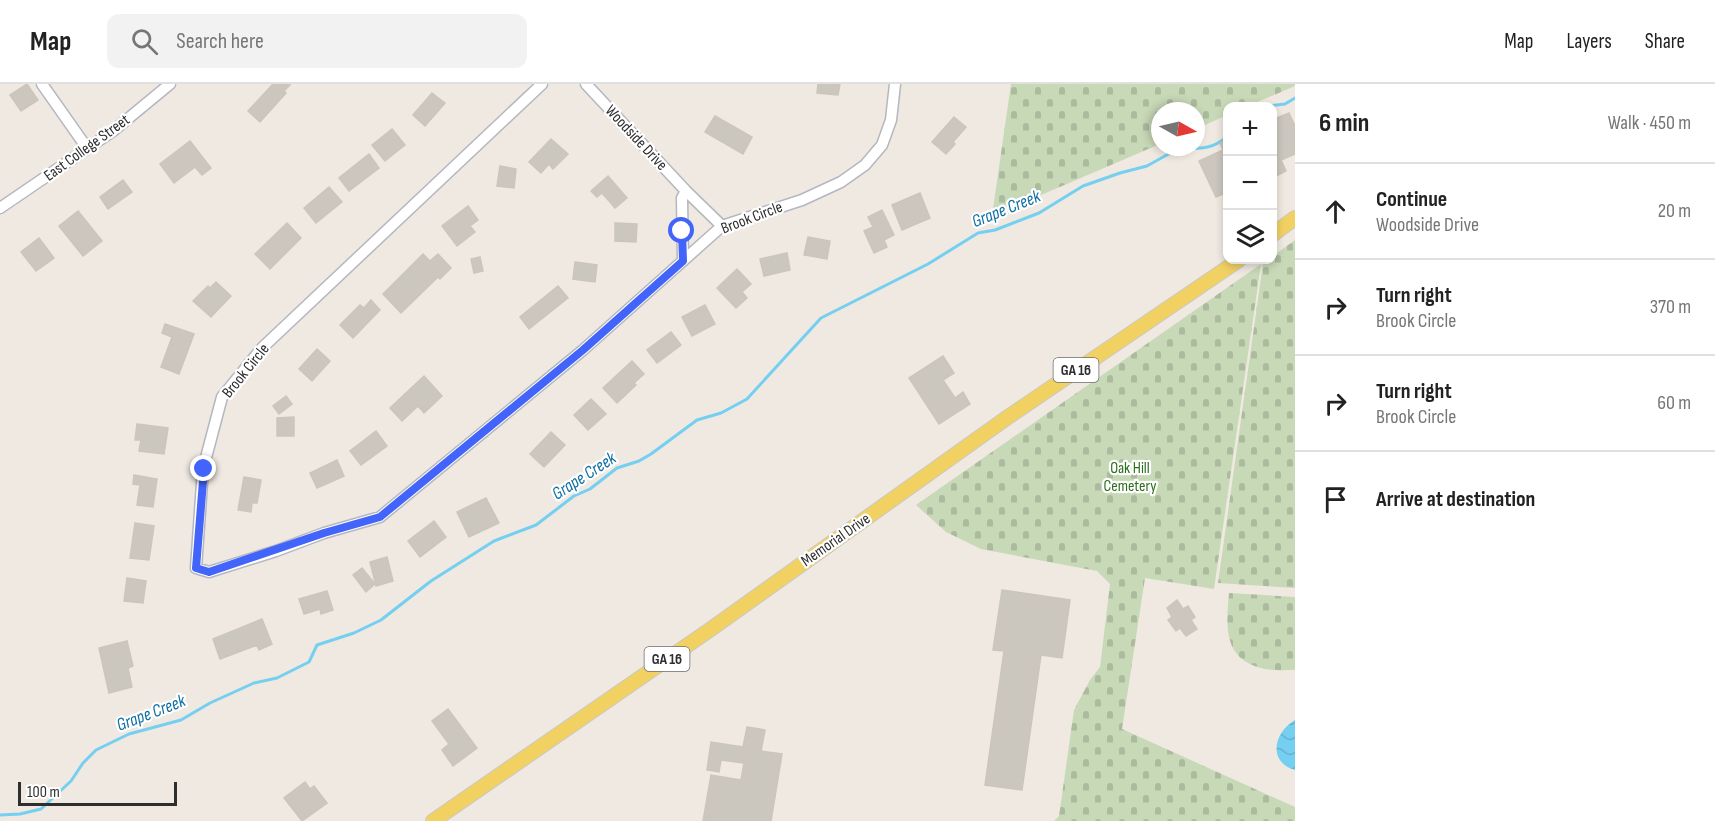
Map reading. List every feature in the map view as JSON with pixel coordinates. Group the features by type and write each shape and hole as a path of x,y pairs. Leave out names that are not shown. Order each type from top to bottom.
{"main road":[{"path":"1277,231 1295,218"},
{"name":"Memorial Drive","path":"433,821 1035,399 1233,264"}],"street":[{"path":"42,84 87,148"},
{"name":"East College Street","path":"0,208 113,131 170,84"},
{"name":"Brook Circle","path":"542,84 261,348 222,397 204,469 196,568 209,572 324,533 380,517 583,350 722,226 802,200 841,182 865,165 882,145 891,120 895,84"},
{"name":"Woodside Drive","path":"586,84 722,226"},
{"path":"683,261 682,198 686,191"}],"green space":[{"path":"1011,84 1295,84 1295,86 1257,102 1223,102 1223,117 1205,125 1205,102 1151,102 1151,148 992,216"},
{"path":"1295,240 1295,588 1218,583 1263,264 1277,264 1277,253"},
{"name":"Oak Hill Cemetery","path":"1261,264 1214,589 1145,578 1122,729 1295,807 1295,821 1054,821 1059,816 1074,710 1090,680 1100,667 1110,584 1097,571 981,549 946,532 916,505"},
{"path":"1229,593 1295,597 1295,670 1265,669 1249,663 1233,649 1227,617"}],"water":[{"path":"1295,720 1295,770 1280,760 1277,746 1282,732"}],"building":[{"path":"27,84 38,100 21,111 10,95"},
{"path":"273,84 290,85 284,91 286,93 260,122 248,111"},
{"path":"818,84 840,84 838,95 817,93"},
{"path":"432,93 445,103 425,126 413,115"},
{"path":"1289,113 1295,126 1295,154 1281,160 1286,171 1277,176 1277,156 1277,118"},
{"path":"715,116 752,137 743,154 705,132"},
{"path":"954,117 966,127 946,154 932,142"},
{"path":"392,129 405,145 385,161 372,145"},
{"path":"551,139 568,154 553,169 549,164 541,173 529,162"},
{"path":"190,141 211,168 202,175 195,167 174,183 160,164"},
{"path":"1223,150 1223,194 1216,197 1199,161"},
{"path":"369,154 379,168 349,191 339,178"},
{"path":"500,166 516,169 514,188 497,186"},
{"path":"608,176 627,198 615,208 602,193 597,197 591,191"},
{"path":"123,180 132,192 108,209 100,197"},
{"path":"329,187 342,202 316,223 304,208"},
{"path":"920,193 930,218 902,230 892,205"},
{"path":"468,206 478,220 470,226 475,232 457,246 442,226"},
{"path":"882,210 894,235 884,240 887,247 874,253 864,231 873,227 868,217"},
{"path":"78,211 102,241 83,256 59,226"},
{"path":"287,223 301,238 270,269 255,254"},
{"path":"615,223 637,224 636,242 615,241"},
{"path":"808,237 830,241 827,259 804,255"},
{"path":"39,238 54,258 36,271 21,252"},
{"path":"787,253 790,270 764,276 760,259"},
{"path":"423,254 430,261 438,254 451,268 440,279 438,277 401,313 383,294"},
{"path":"480,257 483,271 474,273 471,259"},
{"path":"575,262 597,265 595,282 573,279"},
{"path":"737,269 751,284 742,292 747,298 736,308 717,288"},
{"path":"216,282 231,296 211,317 193,301 208,286 210,288"},
{"path":"558,286 568,298 529,329 520,317"},
{"path":"371,300 380,310 353,338 340,325 360,305 364,308"},
{"path":"705,305 715,324 692,336 682,317"},
{"path":"165,324 194,334 179,374 161,367 172,337 162,333"},
{"path":"671,332 681,345 657,363 647,350"},
{"path":"317,349 330,361 312,381 299,369"},
{"path":"943,356 954,373 943,380 955,398 963,392 970,404 939,424 909,378"},
{"path":"632,361 644,374 617,403 603,388"},
{"path":"424,376 442,396 424,413 418,406 402,421 390,408"},
{"path":"286,396 292,404 279,414 273,406"},
{"path":"591,399 606,414 588,430 574,415"},
{"path":"294,417 294,436 277,436 277,418"},
{"path":"137,424 168,428 164,454 139,451 141,440 135,440"},
{"path":"376,431 387,446 361,465 350,451"},
{"path":"551,432 565,445 544,467 530,454"},
{"path":"337,460 344,476 317,488 310,473"},
{"path":"134,475 157,479 153,507 137,505 140,485 133,484"},
{"path":"244,477 261,480 257,503 252,503 251,512 238,510"},
{"path":"486,498 499,523 469,537 457,512"},
{"path":"434,521 446,537 420,557 408,541"},
{"path":"135,523 154,526 149,560 130,558"},
{"path":"387,557 393,581 376,586 370,562"},
{"path":"362,568 375,584 366,592 353,575"},
{"path":"127,578 146,581 143,603 124,601"},
{"path":"1002,590 1070,600 1062,658 1041,655 1022,790 985,785 1004,651 993,650"},
{"path":"327,591 333,610 321,614 320,609 304,614 299,599"},
{"path":"1177,600 1183,609 1188,606 1195,617 1191,620 1197,629 1186,636 1180,628 1176,631 1168,620 1172,617 1167,608"},
{"path":"262,619 272,644 259,650 257,645 220,659 213,639"},
{"path":"127,641 133,666 128,668 132,687 109,693 99,648"},
{"path":"448,709 477,748 453,766 442,750 449,744 432,721"},
{"path":"747,727 765,730 761,751 782,754 771,821 703,821 711,775 741,780 744,763 721,760 719,772 707,770 711,742 743,747"},
{"path":"305,782 310,789 314,786 327,803 302,821 284,798"}],"waterway":[{"name":"Grape Creek","path":"1277,105 1285,104 1295,98"},
{"name":"Grape Creek","path":"1205,147 1223,140"},
{"name":"Grape Creek","path":"0,815 20,814 41,809 71,781 83,763 96,750 129,734 181,720 210,703 254,683 277,678 309,662 317,645 354,633 381,620 431,581 494,541 536,525 574,496 590,489 617,468 639,461 651,454 697,420 721,413 747,399 821,318 928,264 978,233 995,230 1039,213 1083,186 1147,166 1165,156"}],"route":[{"path":"204,469 196,568 209,572 324,533 380,517 583,350 683,261 682,231"}]}
